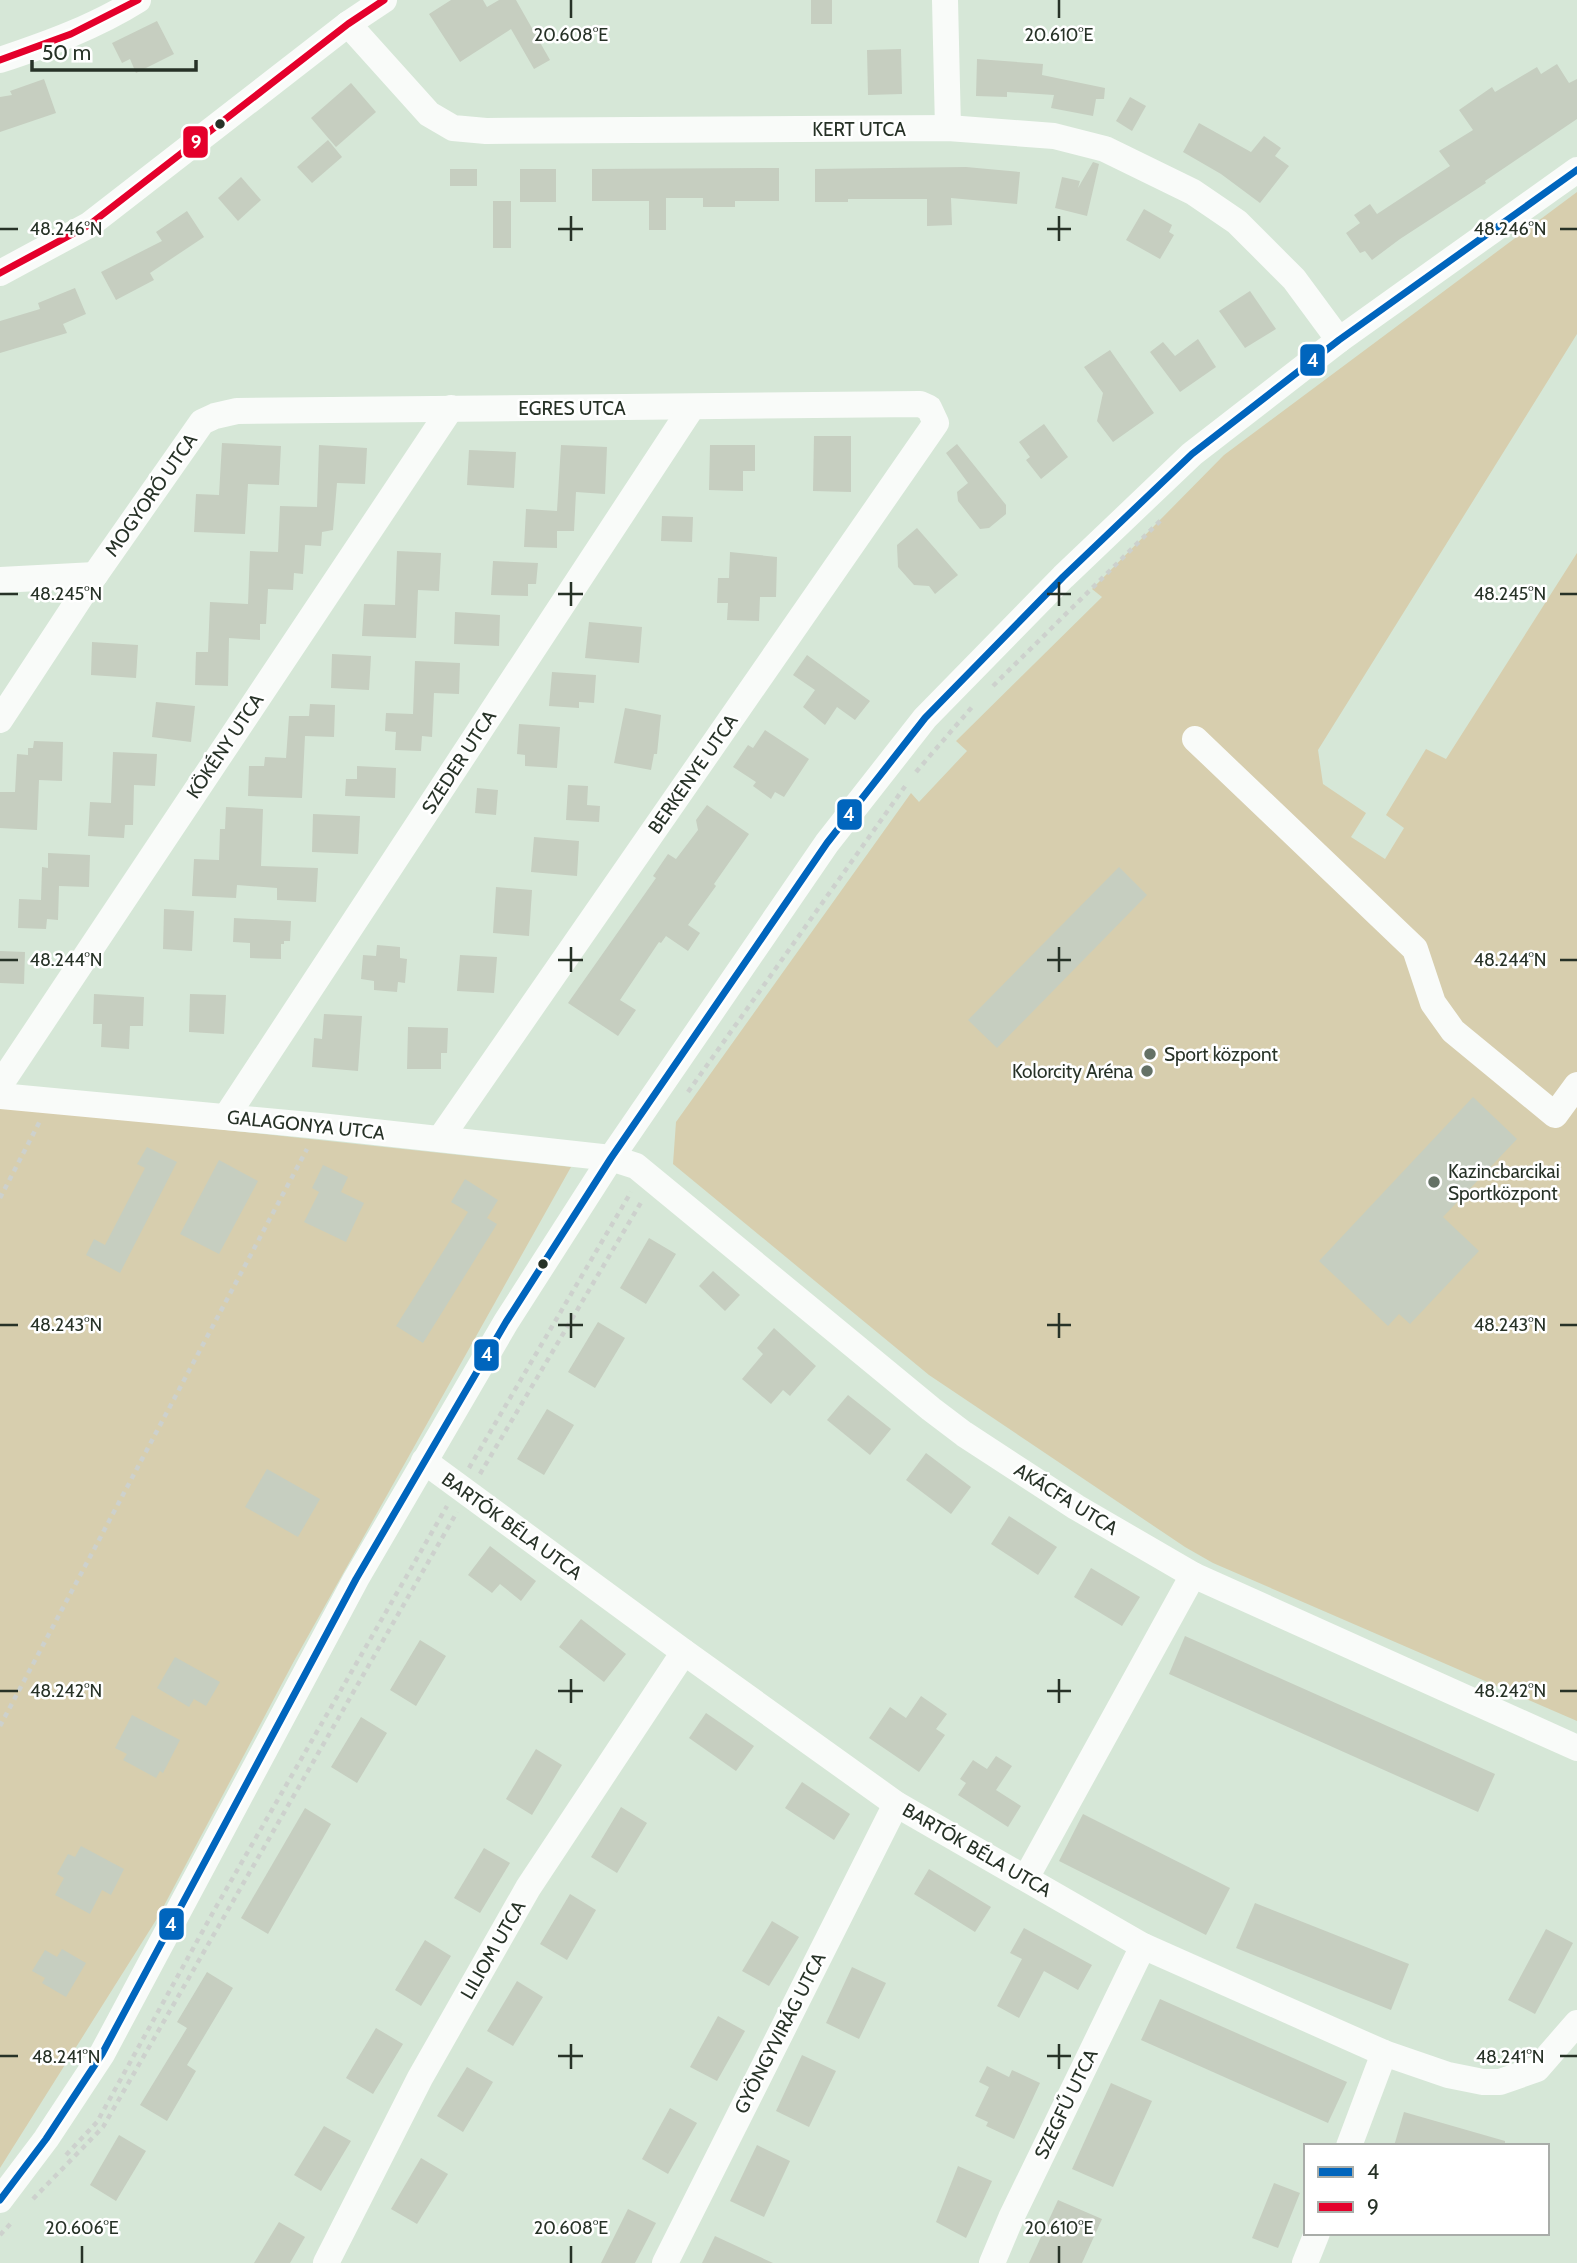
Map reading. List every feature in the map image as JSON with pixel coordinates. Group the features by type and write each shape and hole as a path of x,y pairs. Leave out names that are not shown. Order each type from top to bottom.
{"street":[{"path":"0,60 52,43 110,18 138,0"},
{"path":"0,273 89,225 348,24 384,0"},
{"path":"945,0 948,128"},
{"name":"KERT UTCA","path":"348,24 429,114 453,128 486,131 948,128 1054,136 1105,149 1193,192 1237,222 1294,279 1339,340"},
{"path":"9,2208 46,2139 102,2054 356,1579 506,1322 634,1168 827,843 925,718 1063,577 1192,454 1339,340 1573,179"},
{"name":"EGRES UTCA","path":"215,416 237,411 451,408 919,404 929,408"},
{"name":"SZEDER UTCA","path":"226,1117 692,407"},
{"name":"KÖKÉNY UTCA","path":"0,1085 451,408"},
{"name":"BERKENYE UTCA","path":"440,1139 936,423 929,408"},
{"name":"MOGYORÓ UTCA","path":"0,720 95,575 202,422 215,416"},
{"path":"0,580 95,575"},
{"path":"1195,739 1415,949 1433,1003 1453,1031 1555,1115 1577,1084"},
{"name":"GALAGONYA UTCA","path":"0,1096 440,1139 634,1168"},
{"name":"AKÁCFA UTCA","path":"634,1168 964,1434 1076,1507 1193,1575 1577,1748"},
{"name":"BARTÓK BÉLA UTCA","path":"424,1461 896,1804 1143,1946 1384,2053 1448,2075 1483,2082 1500,2082 1537,2068 1577,2023"},
{"path":"1026,1878 1193,1575"},
{"name":"LILIOM UTCA","path":"326,2263 420,2078 528,1888 684,1652"},
{"name":"GYÖNGYVIRÁG UTCA","path":"665,2263 896,1804"},
{"name":"SZEGFŰ UTCA","path":"992,2263 1011,2218 1143,1946"},
{"path":"1350,2144 1384,2053"},
{"path":"1305,2263 1316,2235"}],"path":[{"path":"986,692 1165,516"},
{"path":"683,1099 911,777 977,702"},
{"path":"0,1198 50,1100"},
{"path":"0,1726 320,1126"},
{"path":"26,2207 103,2127 630,1193 634,1168"},
{"path":"62,2160 97,2122 223,1895 464,1489 634,1168"},
{"path":"26,2197 53,2169"},
{"path":"0,2235 9,2208"}],"shaded area":[{"name":"Sport központ","path":"1577,192 1577,334 1318,750 1323,784 1366,813 1351,837 1385,859 1404,828 1386,815 1426,749 1446,759 1577,553 1577,1721 1213,1563 1185,1547 929,1375 673,1164 676,1122 911,793 919,802 967,751 956,741 1102,597 1092,589 1224,455"},
{"path":"0,1108 571,1167 294,1661 158,1917 0,2168"}],"building":[{"path":"451,0 483,0 487,7 499,0 516,0 550,60 534,69 511,29 460,62 429,14"},
{"path":"811,0 832,0 832,24 811,24"},
{"path":"157,21 174,54 136,73 130,59 122,63 112,43"},
{"path":"901,49 902,94 868,95 867,50"},
{"path":"977,59 1043,64 1042,75 1105,88 1104,99 1096,99 1093,116 1051,108 1054,95 1007,92 1007,97 976,96"},
{"path":"1557,64 1569,83 1577,79 1577,119 1372,260 1365,251 1360,253 1346,233 1360,223 1354,215 1370,204 1377,214 1450,166 1439,151 1473,130 1459,110 1492,87 1495,92 1537,67 1541,74"},
{"path":"44,79 56,113 0,132 0,97 12,95 10,91"},
{"path":"351,83 376,112 336,147 311,118"},
{"path":"1130,97 1146,106 1132,131 1116,121"},
{"path":"1199,123 1251,152 1264,136 1281,148 1275,156 1289,166 1260,203 1221,174 1183,152"},
{"path":"328,140 342,157 312,183 297,167"},
{"path":"1093,162 1099,164 1087,216 1055,208 1062,177 1080,181 1078,188"},
{"path":"966,167 1020,172 1017,204 951,198 952,225 927,226 927,199 848,199 848,202 815,202 815,169"},
{"path":"779,168 779,201 735,201 735,207 703,207 703,198 666,198 666,230 649,230 649,201 592,201 592,169"},
{"path":"450,169 477,169 477,186 450,186"},
{"path":"520,169 556,169 556,202 520,202"},
{"path":"241,177 261,200 238,221 218,198"},
{"path":"493,201 511,201 511,248 493,248"},
{"path":"1144,209 1172,225 1169,232 1174,235 1160,259 1126,240"},
{"path":"187,211 204,237 150,273 154,280 116,300 101,272 162,241 156,232"},
{"path":"75,288 86,314 63,324 67,333 0,353 0,321 40,309 38,303"},
{"path":"1250,291 1276,329 1245,348 1219,311"},
{"path":"1198,339 1216,367 1180,392 1150,352 1163,342 1175,356"},
{"path":"1110,350 1154,413 1113,442 1097,421 1103,393 1084,367"},
{"path":"1044,424 1068,457 1041,479 1026,460 1030,457 1019,442"},
{"path":"814,436 851,436 851,492 813,491"},
{"path":"222,443 281,446 279,485 248,484 245,534 194,532 196,494 219,495"},
{"path":"957,444 1006,505 1006,514 989,528 980,529 958,501 957,492 968,483 946,453"},
{"path":"319,445 367,448 365,484 337,483 333,530 322,532 321,546 305,545 303,574 294,573 293,590 268,589 266,624 260,624 260,640 229,638 228,686 195,685 196,652 208,652 210,602 248,604 250,551 278,552 280,506 317,507"},
{"path":"561,445 607,447 605,494 576,492 574,531 557,531 557,548 524,547 526,509 557,511"},
{"path":"710,445 755,445 755,471 743,471 743,491 709,490"},
{"path":"469,450 516,452 514,488 467,485"},
{"path":"662,516 693,517 692,542 661,541"},
{"path":"917,528 958,575 935,594 929,586 914,585 898,567 897,545"},
{"path":"397,551 441,553 439,591 418,590 416,638 362,636 364,604 395,605"},
{"path":"730,552 777,557 776,597 760,597 759,621 727,620 728,603 717,603 718,578 729,578"},
{"path":"493,561 538,563 536,584 528,584 528,596 491,595"},
{"path":"455,612 500,615 499,646 454,644"},
{"path":"589,622 642,627 639,663 585,658"},
{"path":"92,642 138,645 136,678 91,675"},
{"path":"332,654 371,656 369,690 331,688"},
{"path":"807,655 870,701 855,720 837,707 825,725 803,707 815,690 793,675"},
{"path":"415,661 460,663 459,694 434,693 432,737 422,736 421,751 395,750 396,732 385,731 386,713 413,714"},
{"path":"552,672 596,675 594,703 579,702 579,708 549,706"},
{"path":"156,702 195,706 191,742 152,737"},
{"path":"310,704 335,705 334,737 305,736 302,798 248,796 249,766 264,766 265,757 286,758 289,716 309,716"},
{"path":"625,708 661,715 657,754 654,754 651,770 614,763"},
{"path":"519,724 560,727 557,768 525,766 525,755 517,754"},
{"path":"765,730 809,759 784,797 775,792 771,799 753,786 756,782 733,767 748,745 753,748"},
{"path":"34,741 63,742 62,781 39,780 37,830 0,828 0,792 15,792 17,754 28,755 28,748 33,748"},
{"path":"113,752 157,754 155,786 134,785 133,825 125,825 124,838 88,836 90,802 111,803"},
{"path":"357,766 396,768 395,798 345,796 346,779 357,779"},
{"path":"568,785 588,786 587,805 600,806 599,822 566,820"},
{"path":"477,788 498,790 496,815 475,813"},
{"path":"707,805 749,834 688,925 700,933 688,951 666,936 659,942 620,1000 636,1010 618,1036 568,1003 656,878 653,876 668,854 676,859 698,830 696,820"},
{"path":"226,807 263,809 261,866 318,868 316,902 277,900 277,888 237,885 236,898 192,896 194,859 219,860 220,829 225,829"},
{"path":"313,814 360,816 358,854 312,852"},
{"path":"534,837 579,841 577,876 531,872"},
{"path":"48,853 90,855 89,887 59,886 58,920 47,919 46,929 18,928 19,899 41,900 42,867 48,868"},
{"path":"1119,867 1147,895 997,1048 968,1020"},
{"path":"496,887 532,890 529,936 493,933"},
{"path":"164,909 194,911 192,951 163,949"},
{"path":"234,918 291,921 290,941 281,944 281,959 250,958 250,943 233,942"},
{"path":"377,945 400,947 400,958 407,959 405,983 398,982 397,992 374,990 374,981 361,979 363,955 376,956"},
{"path":"0,951 25,952 24,984 0,983"},
{"path":"460,955 497,957 494,993 457,991"},
{"path":"94,994 144,997 143,1026 130,1026 129,1049 101,1047 102,1024 93,1024"},
{"path":"190,994 226,995 224,1034 189,1032"},
{"path":"324,1014 362,1016 358,1071 312,1067 314,1038 322,1039"},
{"path":"408,1027 448,1028 447,1053 441,1053 441,1069 407,1069"},
{"name":"Kazincbarcikai Sportközpont","path":"1473,1097 1517,1139 1443,1217 1479,1251 1410,1324 1399,1314 1388,1326 1319,1261"},
{"path":"147,1147 177,1162 120,1273 86,1255 94,1239 105,1245 145,1168 137,1164"},
{"path":"219,1160 258,1181 219,1254 180,1234"},
{"path":"323,1165 348,1177 341,1192 364,1203 346,1242 304,1222 319,1192 312,1188"},
{"path":"465,1179 498,1200 487,1218 497,1224 423,1343 396,1326 468,1212 451,1202"},
{"path":"649,1238 676,1254 646,1304 620,1288"},
{"path":"713,1271 740,1295 725,1311 699,1286"},
{"path":"598,1322 625,1338 595,1388 568,1372"},
{"path":"774,1328 816,1366 790,1396 783,1390 771,1404 742,1379 763,1354 757,1348"},
{"path":"848,1395 891,1429 870,1455 827,1420"},
{"path":"547,1409 574,1425 544,1475 517,1459"},
{"path":"926,1453 971,1487 951,1514 906,1480"},
{"path":"267,1469 320,1499 298,1537 245,1507"},
{"path":"1009,1516 1057,1547 1038,1575 991,1544"},
{"path":"490,1546 536,1581 521,1601 500,1584 492,1593 468,1575"},
{"path":"1091,1568 1140,1597 1122,1626 1074,1597"},
{"path":"581,1619 626,1654 604,1682 559,1647"},
{"path":"1185,1636 1495,1774 1478,1812 1169,1674"},
{"path":"420,1640 446,1656 416,1706 390,1690"},
{"path":"175,1657 220,1682 206,1706 194,1699 189,1707 157,1688"},
{"path":"921,1696 947,1714 936,1729 945,1735 919,1772 869,1738 890,1707 906,1718"},
{"path":"706,1713 754,1746 736,1771 689,1738"},
{"path":"132,1715 180,1740 163,1773 160,1771 156,1778 123,1760 127,1754 115,1748"},
{"path":"361,1717 387,1733 357,1783 331,1767"},
{"path":"536,1749 562,1765 532,1815 506,1799"},
{"path":"996,1756 1012,1766 996,1790 1021,1806 1008,1827 958,1795 966,1783 960,1779 973,1760 987,1769"},
{"path":"802,1782 850,1814 834,1840 785,1808"},
{"path":"621,1807 647,1823 617,1873 591,1857"},
{"path":"305,1808 331,1824 268,1934 241,1918"},
{"path":"1083,1814 1230,1888 1206,1935 1059,1861"},
{"path":"81,1846 124,1869 111,1895 102,1890 90,1914 55,1895 64,1878 57,1874 68,1854 75,1857"},
{"path":"484,1848 510,1863 480,1913 454,1898"},
{"path":"929,1869 991,1907 975,1932 914,1894"},
{"path":"570,1894 596,1910 567,1960 540,1944"},
{"path":"1255,1903 1409,1964 1391,2010 1236,1948"},
{"path":"772,1921 799,1937 769,1986 742,1971"},
{"path":"1024,1928 1092,1965 1078,1990 1044,1971 1019,2018 997,2006 1022,1959 1010,1953"},
{"path":"1546,1929 1573,1943 1535,2014 1508,2000"},
{"path":"425,1940 451,1956 421,2006 395,1990"},
{"path":"62,1949 86,1963 66,1997 42,1983 45,1978 32,1971 45,1950 57,1957"},
{"path":"852,1967 886,1983 859,2039 826,2023"},
{"path":"207,1972 233,1988 187,2065 196,2071 167,2121 140,2105 187,2028 177,2022"},
{"path":"517,1981 543,1997 513,2046 487,2031"},
{"path":"1160,1999 1347,2082 1328,2123 1141,2040"},
{"path":"718,2016 745,2031 717,2081 690,2067"},
{"path":"376,2028 403,2044 373,2094 346,2078"},
{"path":"802,2055 836,2071 809,2127 776,2111"},
{"path":"987,2066 1009,2077 1012,2070 1040,2083 1014,2139 986,2126 988,2122 975,2116 989,2087 979,2082"},
{"path":"467,2067 493,2082 463,2132 437,2116"},
{"path":"1111,2083 1152,2101 1113,2187 1072,2169"},
{"path":"670,2108 697,2123 668,2174 642,2159"},
{"path":"1404,2112 1505,2141 1505,2144 1395,2144"},
{"path":"324,2126 351,2141 321,2191 294,2175"},
{"path":"119,2135 146,2151 116,2201 90,2185"},
{"path":"757,2145 790,2161 764,2217 730,2201"},
{"path":"421,2158 448,2174 417,2224 391,2209"},
{"path":"958,2166 992,2181 966,2238 936,2222"},
{"path":"1274,2183 1300,2193 1278,2248 1252,2238"},
{"path":"1058,2200 1102,2219 1082,2263 1029,2263"},
{"path":"628,2209 656,2223 635,2263 601,2263"},
{"path":"279,2222 305,2237 290,2263 254,2263"},
{"path":"715,2236 773,2263 702,2263"}],"transit line":[{"name":"9","path":"0,60 71,34 138,0"},
{"name":"9","path":"0,273 89,225 348,24 384,0"},
{"name":"4","path":"0,2200 46,2139 102,2054 356,1579 506,1322 611,1158 827,843 925,718 1063,577 1192,454 1339,340 1577,170"}],"place":[{"name":"Sport központ","path":"1150,1054"},
{"name":"Kolorcity Aréna","path":"1147,1071"},
{"name":"Kazincbarcikai Sportközpont","path":"1434,1182"}]}
